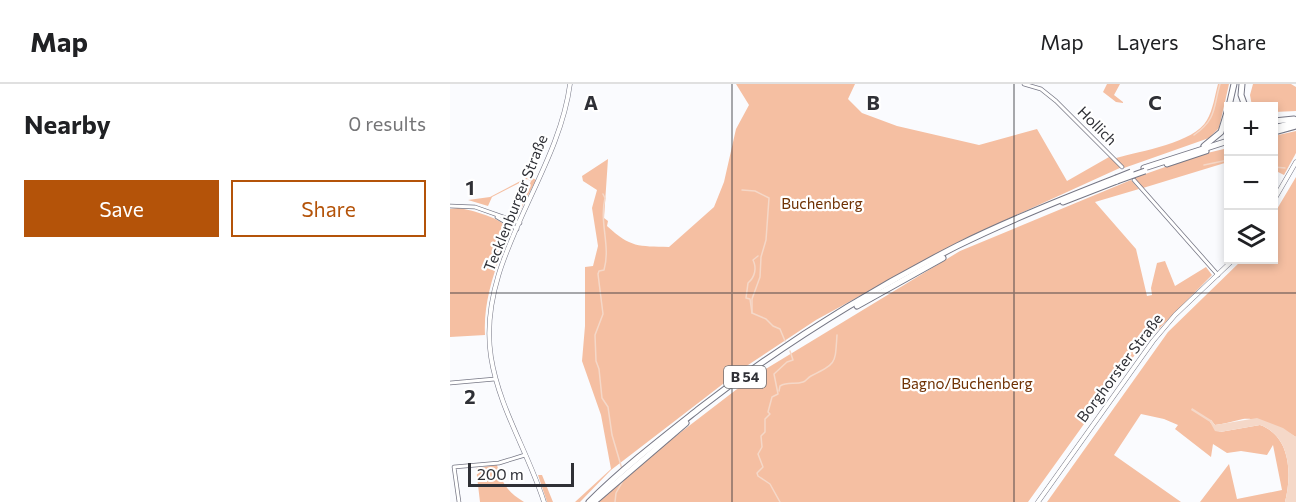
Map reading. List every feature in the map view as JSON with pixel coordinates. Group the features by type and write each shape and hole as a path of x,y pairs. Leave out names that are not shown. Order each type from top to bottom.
{"highway":[{"path":"1230,102 1234,84"},
{"path":"1242,84 1241,95 1244,102"},
{"path":"1278,121 1296,122"},
{"path":"1278,129 1296,122"},
{"path":"1189,152 1218,136 1224,125"},
{"name":"B 54","path":"589,502 608,483 678,425 749,370 845,309 958,246 1037,209 1189,152 1224,144"},
{"name":"B 54","path":"1144,169 1224,144"},
{"name":"B 54","path":"594,502 681,427 751,372 847,311 959,249 1117,179"}],"main road":[{"name":"Tecklenburger Straße","path":"544,502 495,379 489,337 493,292 504,258 550,154 570,84"},
{"path":"1278,194 1296,162"},
{"name":"Borghorster Straße","path":"1038,502 1153,341 1175,315 1229,264"}],"street":[{"name":"Hollich","path":"1024,84 1041,89 1056,101 1122,167"},
{"path":"1134,180 1218,275"},
{"path":"450,206 476,207 520,223"},
{"path":"493,214 517,229"},
{"path":"450,383 495,379"},
{"path":"459,502 454,467 498,463 525,455"}],"green space":[{"name":"Buchenberg","path":"736,84 855,84 848,99 862,113 897,126 979,145 1037,129 1067,181 1109,157 1122,167 962,240 816,320 745,367 611,470 580,502 575,502 611,469 601,415 582,361 585,326 585,267 593,266 598,246 592,208 597,190 583,181 582,176 608,159 604,218 608,221 607,226 629,242 669,247 714,207 724,182 736,129 749,105"},
{"path":"1107,84 1120,84 1114,95 1123,103 1116,102 1103,92"},
{"path":"1218,84 1229,84 1219,128 1209,138 1124,168 1116,158 1166,145 1191,135 1207,120"},
{"path":"1253,84 1291,84 1296,87 1296,111 1278,112 1278,102 1251,102 1250,95"},
{"path":"1296,131 1296,153 1284,175 1278,172 1278,135"},
{"path":"1224,149 1224,163 1143,188 1134,178 1199,155"},
{"path":"530,176 536,180 517,217 516,214 518,214 531,181 527,179 492,197 488,206 468,200 490,197"},
{"path":"1296,177 1296,437 1278,427 1256,420 1243,419 1215,425 1211,420 1210,422 1220,432 1260,425 1270,430 1278,438 1287,458 1288,480 1285,502 1200,502 1229,464 1237,499 1282,490 1273,445 1267,455 1241,451 1227,453 1213,444 1211,457 1175,429 1178,425 1141,414 1114,455 1181,502 1047,502 1168,332 1238,264 1278,264 1278,207"},
{"name":"Bagno/Buchenberg","path":"1131,180 1139,189 1095,202 1136,249 1147,296 1152,295 1151,288 1157,263 1165,261 1175,286 1206,267 1212,275 1144,344 1125,367 1028,502 598,502 642,462 754,376 960,251"},
{"path":"458,208 494,218 510,230 489,294 485,335 450,337 450,209"},
{"path":"497,465 506,487 524,502 480,502 476,468"},
{"path":"538,475 542,475 553,502 547,502"}],"shaded area":[{"path":"1192,408 1215,425 1257,418 1283,428 1296,437 1296,502 1285,502 1288,480 1287,458 1278,438 1270,430 1260,425 1215,431 1210,422 1191,410"}],"waterway":[{"path":"1194,135 1207,124 1215,106 1220,84"},
{"path":"1204,165 1224,161"},
{"path":"1278,167 1285,168"},
{"path":"742,190 755,191 769,198 766,240 761,257 760,277 752,299 752,313 780,329 785,341"},
{"path":"603,194 605,198 603,216 606,261 604,270 599,271 598,274 603,314 595,335 596,361 602,398 608,407 612,435 622,469"},
{"path":"752,313 750,299 746,298 748,283 755,272 753,260 758,256"},
{"path":"779,391 780,386 804,382 830,365 835,357 837,335"},
{"path":"780,502 770,484 758,476 757,473 763,467 758,454 762,447 761,436 765,432 765,419 770,414 768,412 772,397 778,394 774,374 787,362 793,360 790,351"},
{"path":"615,502 616,493 624,479"}]}
